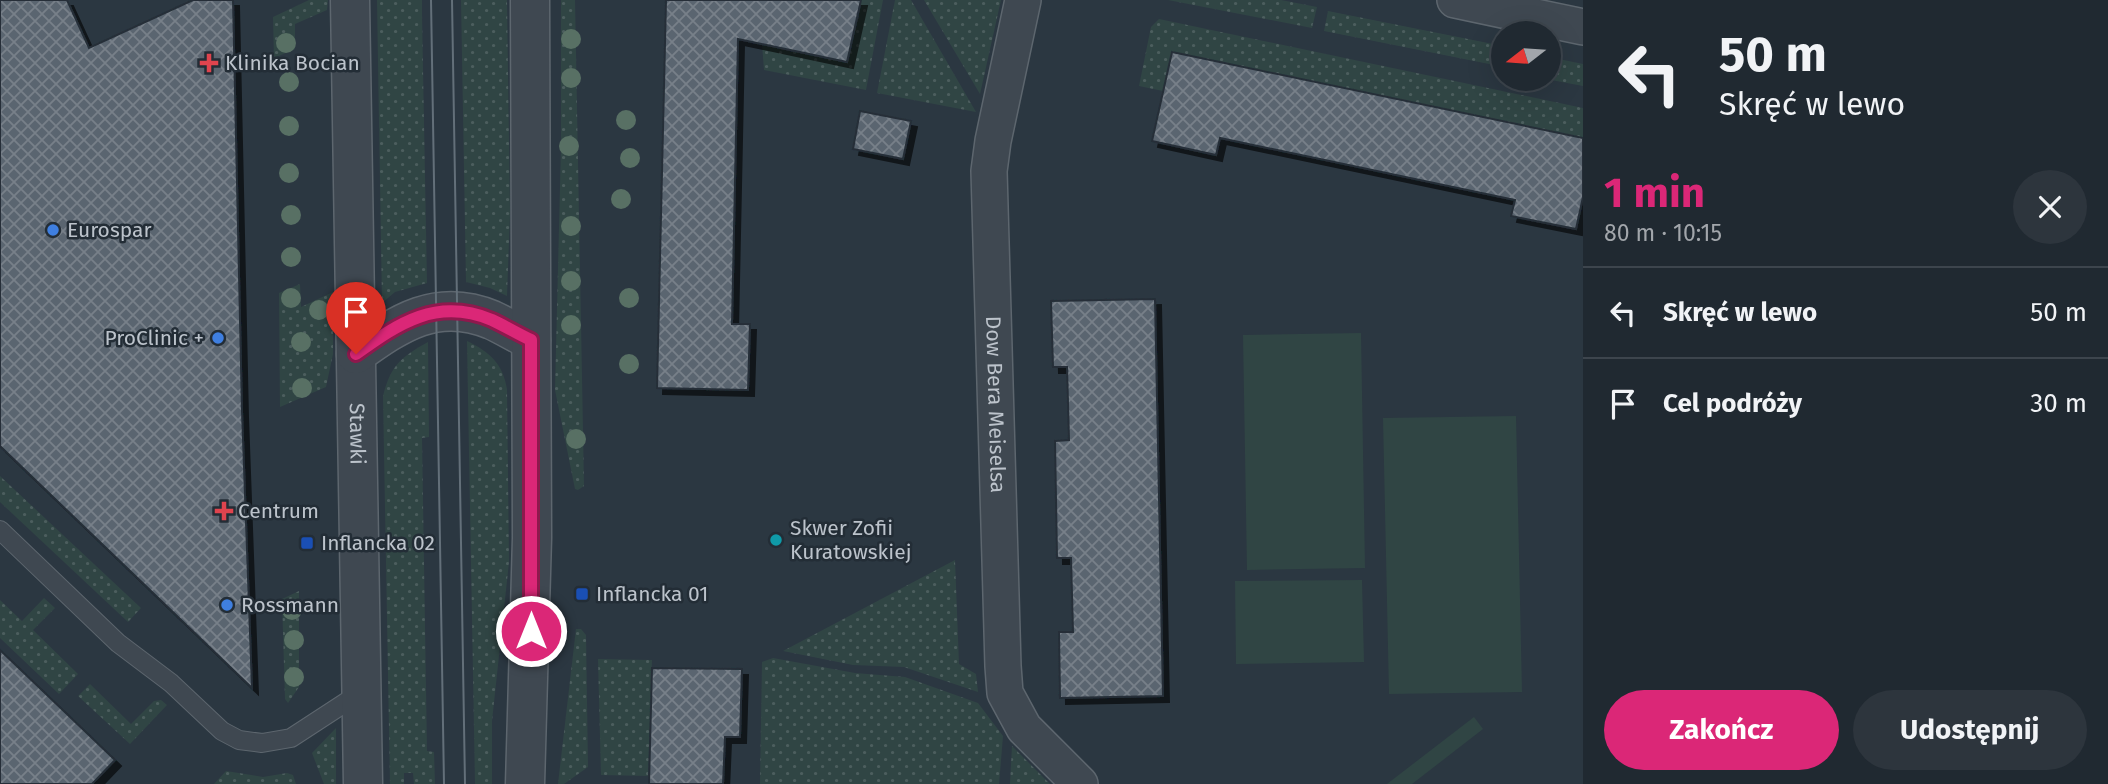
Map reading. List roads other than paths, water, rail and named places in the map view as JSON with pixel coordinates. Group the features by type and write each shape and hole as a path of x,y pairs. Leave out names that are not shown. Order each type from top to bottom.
{"street":[{"name":"Stawki","path":"350,0 363,784"},
{"path":"526,784 531,631 530,0"},
{"name":"Dow Bera Meiselsa","path":"1023,0 989,172 1003,666 1005,693 1024,728 1080,784"},
{"path":"1455,0 1583,27"},
{"path":"356,354 394,327 421,315 436,312 475,315 492,320 531,340"}],"lane":[{"path":"0,530 118,643 171,683 222,731 239,740 262,743 291,738 360,693"}],"tram line":[{"path":"431,0 444,784"},
{"path":"452,0 465,784"}],"place":[{"name":"Klinika Bocian","path":"209,63"},
{"name":"Eurospar","path":"53,230"},
{"name":"ProClinic +","path":"218,338"},
{"name":"Centrum","path":"224,511"},
{"name":"Skwer Zofii Kuratowskiej","path":"776,540"},
{"name":"Inflancka 02","path":"307,543"},
{"name":"Inflancka 01","path":"582,594"},
{"name":"Rossmann","path":"227,605"}]}
